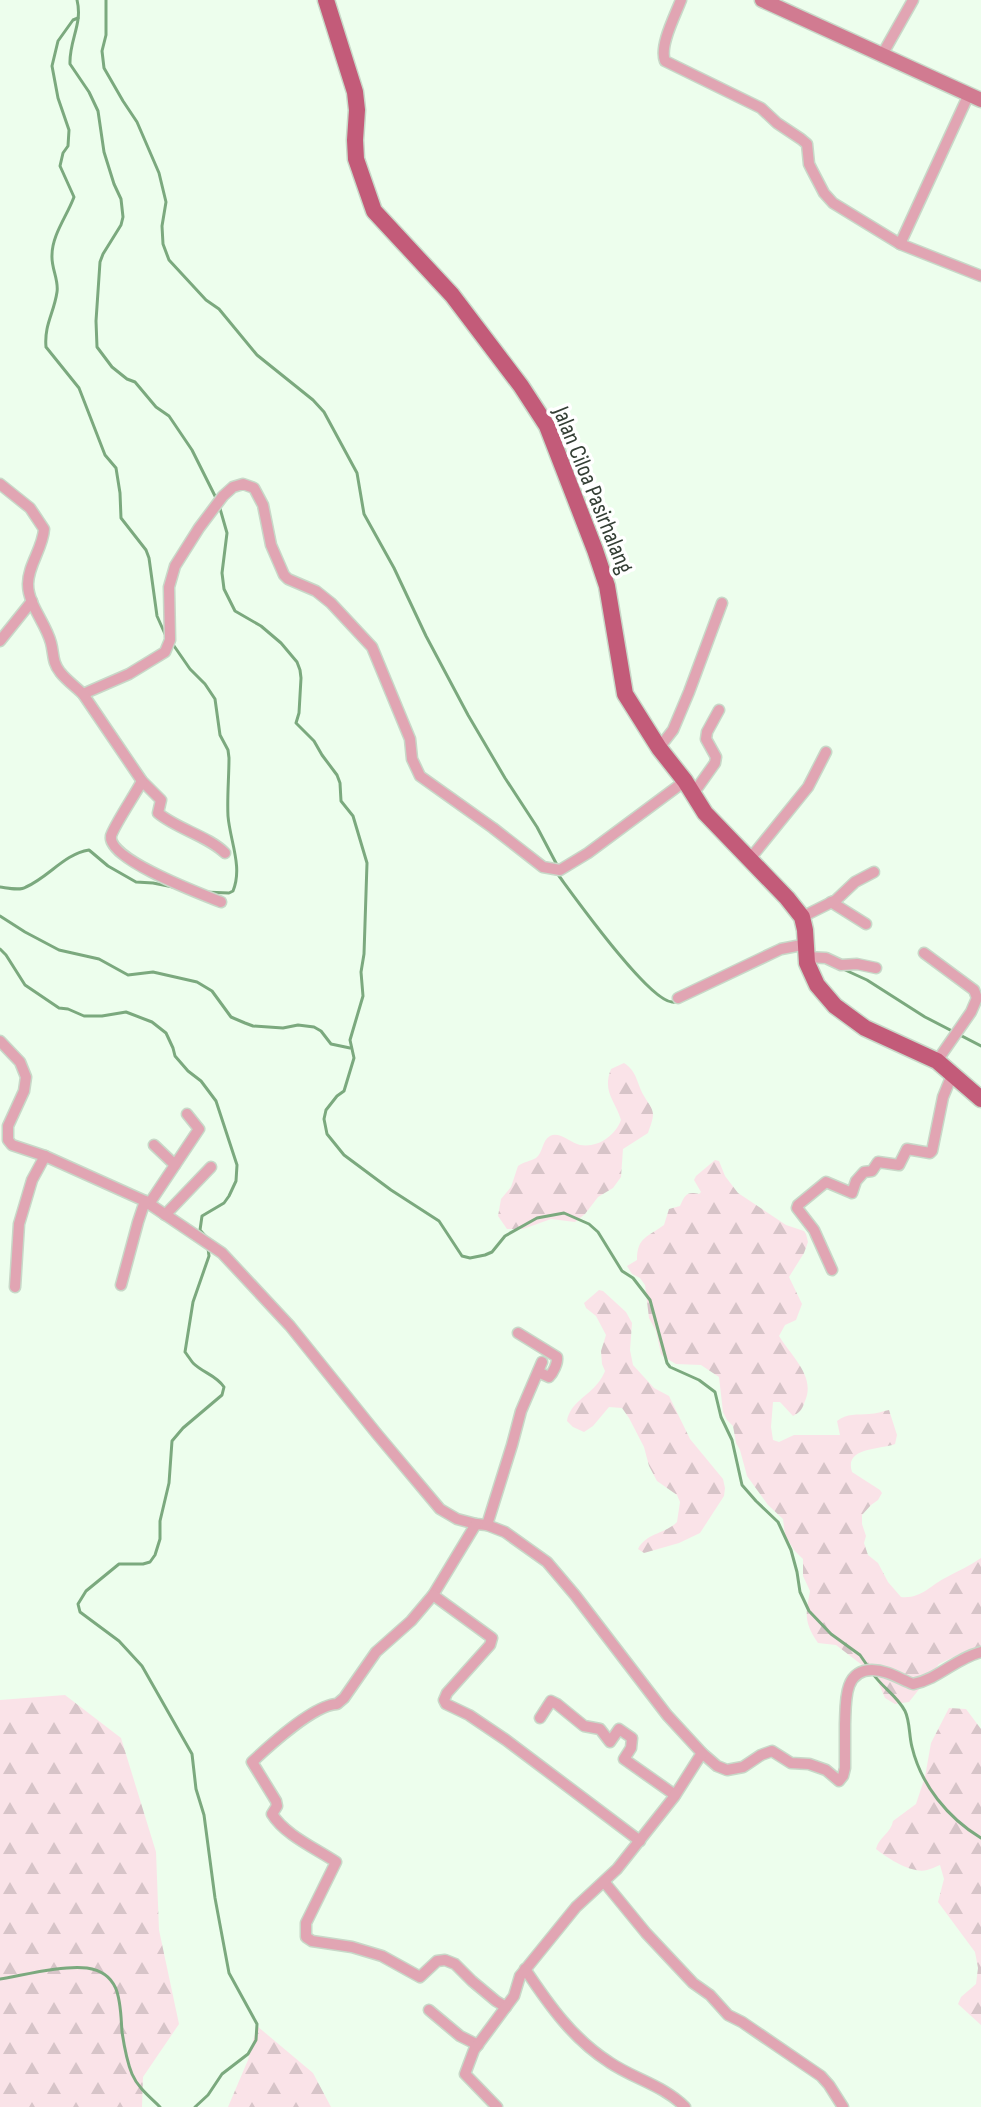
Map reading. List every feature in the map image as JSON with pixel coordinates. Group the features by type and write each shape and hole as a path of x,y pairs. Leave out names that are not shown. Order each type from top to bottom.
{"main road":[{"name":"Jalan Ciloa Pasirhalang","path":"326,0 355,92 356,159 374,211 452,295 513,375 547,426 607,586 623,688 638,717 705,813 802,917"},
{"path":"802,917 809,969 817,985 835,1006 865,1028 937,1061 981,1099"}],"street":[{"path":"681,0 663,49 665,61 761,108 807,144 809,164 824,193 833,203 900,244 981,276"},
{"path":"762,0 975,97 900,244"},
{"path":"882,55 913,0"},
{"path":"0,484 30,508 44,529 28,582 32,601 51,641 52,656 60,673 83,694 142,781 161,800 157,812 225,853"},
{"path":"83,694 129,674 168,649 169,587 175,566 223,496 233,487 243,484 254,488 260,497 271,545 284,575 324,597 372,647 410,739 412,759 420,776 543,867 560,870 689,787 715,763 716,757 706,739 719,710"},
{"path":"0,641 32,601"},
{"path":"659,748 673,730 722,603"},
{"path":"749,860 808,787 826,752"},
{"path":"142,781 112,833 112,845 149,871 221,902"},
{"path":"802,917 836,900 855,882 874,872"},
{"path":"831,902 866,924"},
{"path":"678,998 777,950 807,950 841,965 876,968"},
{"path":"924,953 977,994 977,1002 937,1061"},
{"path":"0,1041 20,1062 26,1077 24,1091 8,1126 8,1140 12,1145 45,1156 147,1202 222,1253 290,1326 440,1509 457,1519 505,1532 547,1562 667,1715 717,1766 727,1770 743,1767 772,1751 791,1763 809,1764 826,1770 839,1781 845,1768 846,1694 854,1677 862,1671 875,1670 913,1684 937,1674 965,1656 981,1652"},
{"path":"832,1270 814,1230 797,1208 798,1205 826,1182 852,1193 862,1174 872,1171 878,1162 899,1165 907,1149 930,1153 943,1097 952,1075"},
{"path":"121,1285 138,1222 147,1202 199,1129 187,1114"},
{"path":"154,1145 175,1165"},
{"path":"15,1287 19,1224 32,1180 45,1156"},
{"path":"165,1215 211,1167"},
{"path":"506,2007 455,1964 445,1960 437,1961 420,1977 382,1956 352,1947 312,1941 306,1937 306,1923 336,1862 273,1818 276,1801 252,1762 288,1730 328,1704 337,1704 344,1698 376,1652 411,1621 433,1595 482,1524 512,1445 521,1411 540,1367 549,1377 558,1361 557,1357 518,1333"},
{"path":"433,1595 492,1638 490,1645 447,1693 446,1704 469,1715 506,1740 640,1841"},
{"path":"540,1718 551,1701 584,1726 600,1729 610,1742 619,1729 632,1738 631,1748 624,1759 675,1795"},
{"path":"497,2107 465,2074 478,2045 514,1996 525,1969 576,1907 605,1883 640,1841 702,1753"},
{"path":"605,1883 693,1983 710,1995 728,2015 821,2076 843,2107"},
{"path":"525,1969 554,2011 585,2044 619,2068 661,2088 685,2107"},
{"path":"429,2010 460,2036 478,2045"}],"green space":[{"path":"624,1063 634,1074 653,1114 648,1133 623,1149 621,1177 575,1222 551,1219 523,1229 507,1229 498,1216 501,1199 511,1187 518,1166 536,1158 547,1138 557,1135 576,1144 587,1145 605,1140 615,1131 621,1120 608,1084 611,1069"},
{"path":"715,1160 719,1161 725,1176 738,1193 786,1225 804,1231 808,1242 789,1277 802,1304 796,1320 785,1325 779,1336 805,1375 808,1392 802,1408 793,1416 780,1402 773,1402 773,1440 779,1442 794,1435 840,1435 837,1421 841,1418 889,1410 897,1435 895,1444 864,1451 853,1458 851,1464 852,1472 882,1493 862,1515 868,1555 878,1563 901,1597 920,1594 981,1558 981,1649 968,1650 939,1664 909,1702 895,1704 885,1698 875,1675 836,1645 818,1643 808,1623 810,1591 803,1576 803,1559 785,1535 783,1519 768,1505 747,1476 733,1426 723,1412 719,1377 701,1365 676,1364 661,1354 656,1331 649,1318 645,1285 627,1266 637,1260 644,1238 664,1225 669,1209 680,1206 689,1194 701,1192 694,1180"},
{"path":"599,1290 626,1312 632,1323 630,1350 633,1365 654,1388 669,1396 690,1439 723,1479 725,1488 724,1496 700,1533 644,1553 638,1549 641,1544 677,1522 680,1502 677,1495 657,1481 644,1447 622,1408 609,1407 584,1432 567,1421 575,1404 598,1383 605,1371 601,1351 606,1335 596,1316 584,1303"},
{"path":"65,1695 121,1738 156,1852 159,1930 179,2024 143,2077 142,2107 0,2107 0,1700"},
{"path":"949,1708 966,1709 981,1729 981,2025 958,2004 961,1997 976,1984 978,1968 975,1952 938,1902 944,1879 940,1865 927,1870 914,1870 876,1849 893,1821 916,1804 931,1743"},
{"path":"257,2026 313,2073 331,2107 228,2107 248,2060"}],"waterway":[{"path":"77,0 78,17 70,64 98,111 104,152 121,199 123,217 100,262 97,347 112,367 135,382 156,407 169,416 192,450 216,498"},
{"path":"106,0 106,35 102,51 104,68 137,122 159,173 166,202 163,244 169,260 206,300 219,309 257,355 324,412 357,473 364,514 426,636 468,715 557,865"},
{"path":"78,18 73,20 58,41 52,66 58,98 69,130 68,146 60,166 74,197 53,248 57,287 46,332 46,347 79,388 105,455 116,468 121,518 146,550 157,616 165,634"},
{"path":"219,505 227,533 222,573 224,589 235,611 261,626 297,662 301,678 296,723 314,741 337,775 341,801 353,816 367,863 361,972 363,996 350,1040 354,1058 344,1091 326,1110 327,1134 344,1155 439,1221 462,1256 485,1255 492,1252 505,1236 537,1218 564,1213 589,1224 598,1232 622,1271 633,1278 650,1300 667,1363 715,1392 721,1417 732,1440 742,1485 778,1522 791,1550 800,1592 809,1611 831,1634 860,1655 869,1668"},
{"path":"172,643 215,699 220,735 228,750 228,816 236,882 229,893 204,892"},
{"path":"0,887 23,888 72,856 89,850 108,866 136,882 173,887"},
{"path":"559,873 580,905 630,967 661,997 678,1001"},
{"path":"0,916 59,950 99,959 128,975 153,972 197,982 212,991 231,1017 245,1023 283,1028 298,1025 314,1027 331,1044 350,1048"},
{"path":"0,949 25,985 59,1008 84,1016 126,1012 152,1022 166,1033 175,1056 216,1101 237,1165 236,1181 224,1203 202,1216 200,1230 207,1238"},
{"path":"843,969 981,1046"},
{"path":"195,2107 208,2095 222,2074 248,2054 256,2040 257,2024 229,1973 192,1754 142,1666 119,1641 80,1612 78,1604 86,1591 119,1564 143,1564 150,1562 155,1555 169,1483 172,1441 222,1395 224,1387 221,1383 193,1363 185,1352 193,1302 209,1256 208,1248"},
{"path":"873,1674 905,1711 916,1761 929,1787 958,1821 981,1838"},
{"path":"0,1979 77,1967 107,1976 117,1991 132,2074 160,2107"}]}
